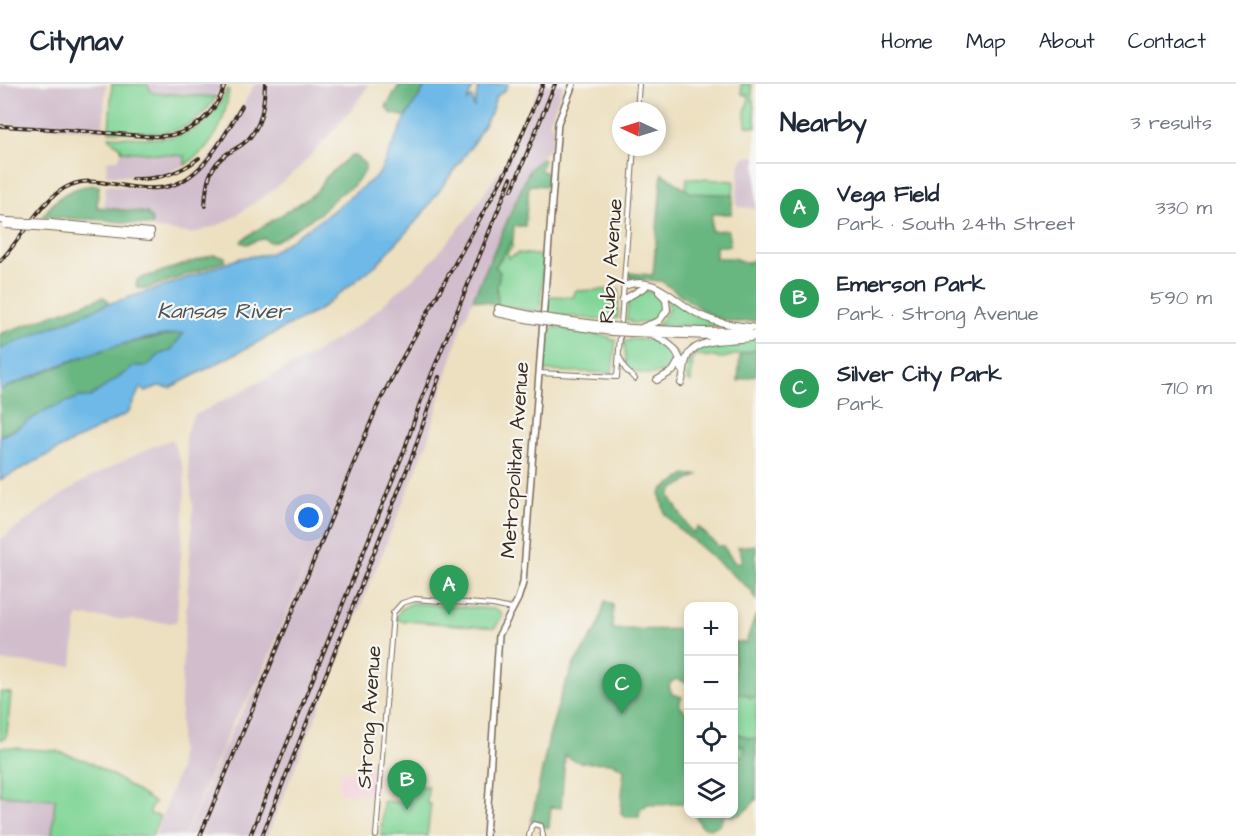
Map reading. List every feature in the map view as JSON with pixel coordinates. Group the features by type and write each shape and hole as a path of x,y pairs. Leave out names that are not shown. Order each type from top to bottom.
{"highway":[{"path":"3,223 151,235"},
{"path":"624,286 631,283 656,285 701,316 756,332"},
{"path":"624,286 645,287 663,295 668,305 668,310 659,321 633,330"},
{"path":"623,300 645,287"},
{"path":"497,311 611,329 756,332"},
{"path":"633,330 651,334 711,336 756,332"},
{"path":"651,334 675,348 680,359 681,383 686,359 696,346 756,332"},
{"path":"657,381 673,371 680,359"}],"main road":[{"name":"Metropolitan Avenue","path":"486,836 499,635 518,599 523,583 558,123 573,84"}],"street":[{"path":"638,102 639,84"},
{"name":"Ruby Avenue","path":"538,373 617,377 633,156"},
{"path":"618,355 635,379"},
{"name":"Strong Avenue","path":"376,836 393,613 402,603 415,599 493,604 512,609"},
{"path":"529,836 531,826 538,824 543,829 543,836"}],"shaded area":[{"path":"0,84 106,84 103,131 0,124"},
{"path":"147,84 222,84 216,97 152,93"},
{"path":"255,84 369,84 353,108 300,167 269,193 226,222 192,234 153,228 152,220 147,213 104,208 106,185 157,190 188,180 217,149"},
{"path":"540,84 564,84 549,123 554,125 552,146 530,169 462,325 428,441 269,836 185,836 234,726 263,678 318,536 260,679 233,722 184,836 155,836 179,769 182,671 193,509 185,436 193,416 305,359 363,322 428,265 470,215 509,156"},
{"path":"122,151 185,156 185,165 163,175 152,177 106,175 107,161 118,159"},
{"path":"750,156 756,157 756,209 738,207 736,204 740,163"},
{"path":"172,439 184,470 185,490 177,621 172,623 77,616 72,666 0,661 0,540 55,499 87,479"},
{"path":"360,766 378,767 376,794 339,793 340,771 355,772 355,770 360,770"},
{"path":"0,796 55,799 52,836 0,836"}],"green space":[{"path":"112,84 147,84 152,93 216,97 206,111 182,128 156,133 109,131"},
{"path":"400,84 427,84 406,117 391,113 386,107"},
{"path":"741,84 751,84 756,127 746,126 745,112 749,99 748,95 742,94"},
{"path":"227,89 229,90 227,102 221,124 204,150 185,165 185,156 122,151 120,146 110,140 109,136 163,137 193,130 206,121 218,108"},
{"path":"350,156 355,156 365,164 365,171 353,186 338,195 319,214 276,241 269,242 264,238 247,244 241,242 317,191 324,179"},
{"path":"542,158 544,160 540,170 551,175 550,186 529,185 525,226 514,226 513,240 495,267 500,272 497,287 498,305 473,299 530,169"},
{"path":"662,173 691,193 733,195 731,214 712,214 711,231 728,230 730,246 716,246 716,258 733,258 747,263 755,260 756,255 756,321 736,322 718,319 661,281 631,279 628,273 653,275"},
{"path":"687,178 734,181 733,195 691,193 686,190"},
{"path":"99,186 97,207 147,213 152,220 152,226 104,220 42,217 64,194 78,188"},
{"path":"513,240 512,248 507,253 509,258 518,253 544,256 540,312 498,305 497,287 500,272 495,267"},
{"path":"213,255 225,257 225,261 146,289 138,288 136,285 138,279"},
{"path":"619,289 618,318 612,318 612,321 547,314 549,296 574,297 575,291"},
{"path":"643,291 654,292 664,300 665,310 650,321 631,323 631,320 626,320 629,299"},
{"path":"667,296 723,326 655,326 668,310"},
{"path":"103,297 108,300 108,304 0,349 0,334"},
{"path":"555,327 616,340 612,373 545,371 547,328 554,329"},
{"path":"185,332 171,350 159,355 148,366 135,366 90,397 80,397 0,436 0,390 118,345"},
{"path":"630,339 659,341 664,344 673,352 676,360 674,366 669,371 651,374 627,368 624,341"},
{"path":"756,339 756,350 723,358 693,355 691,382 687,380 687,366 691,356 698,349 720,342"},
{"path":"756,350 756,375 738,381 740,354"},
{"path":"686,475 698,475 673,489 669,495 690,530 694,533 698,527 718,546 723,546 735,563 742,562 738,547 756,545 756,600 753,592 665,514 660,495 663,489"},
{"path":"605,601 613,605 612,629 684,629 684,682 677,679 669,686 672,694 682,697 679,705 684,710 684,803 648,804 640,810 639,817 625,817 621,813 624,769 613,763 576,761 565,755 561,808 551,807 549,827 543,827 540,822 531,823 549,737 562,692 574,664 598,627"},
{"path":"412,603 493,609 500,611 502,616 495,628 395,620 401,609"},
{"path":"756,615 756,800 738,807 738,642 746,643"},
{"path":"756,615 756,697 749,698 748,695 738,694 738,642 746,643"},
{"path":"0,692 11,693 7,733 5,738 0,740"},
{"path":"738,734 751,739 756,737 756,800 738,816 738,755 744,755 745,747 738,744"},
{"path":"0,747 56,751 87,761 114,776 155,803 150,808 150,814 160,816 152,836 52,836 55,799 0,795"},
{"path":"409,785 428,786 427,804 431,804 427,836 381,836 383,801 408,803"},
{"path":"696,818 722,818 720,825 711,828 702,827"}],"water":[{"name":"Kansas River","path":"427,84 474,84 467,101 472,97 474,108 479,84 508,84 506,89 496,97 491,113 471,147 420,217 377,264 319,310 170,388 158,386 146,392 140,388 128,413 0,480 0,436 11,432 48,409 80,397 90,397 135,366 148,366 159,355 171,350 184,333 137,340 90,354 0,390 0,349 108,304 240,258 269,254 326,216 379,174 406,117"}],"railway":[{"path":"0,126 143,136 171,135 188,130 202,120 214,108 225,84"},
{"path":"205,206 207,183 212,170 221,158 251,137 259,122 265,84"},
{"path":"200,836 377,407 508,168 543,84"},
{"path":"512,190 555,84"},
{"path":"0,261 51,198 71,185 96,182 152,188 170,186 182,181 204,164 213,153 242,106"},
{"path":"132,179 168,175 199,158"},
{"path":"250,836 511,178"},
{"path":"262,836 413,454 439,377"}],"place":[{"name":"Vega Field","path":"449,615"},
{"name":"Silver City Park","path":"622,714"},
{"name":"Emerson Park","path":"407,810"}]}
